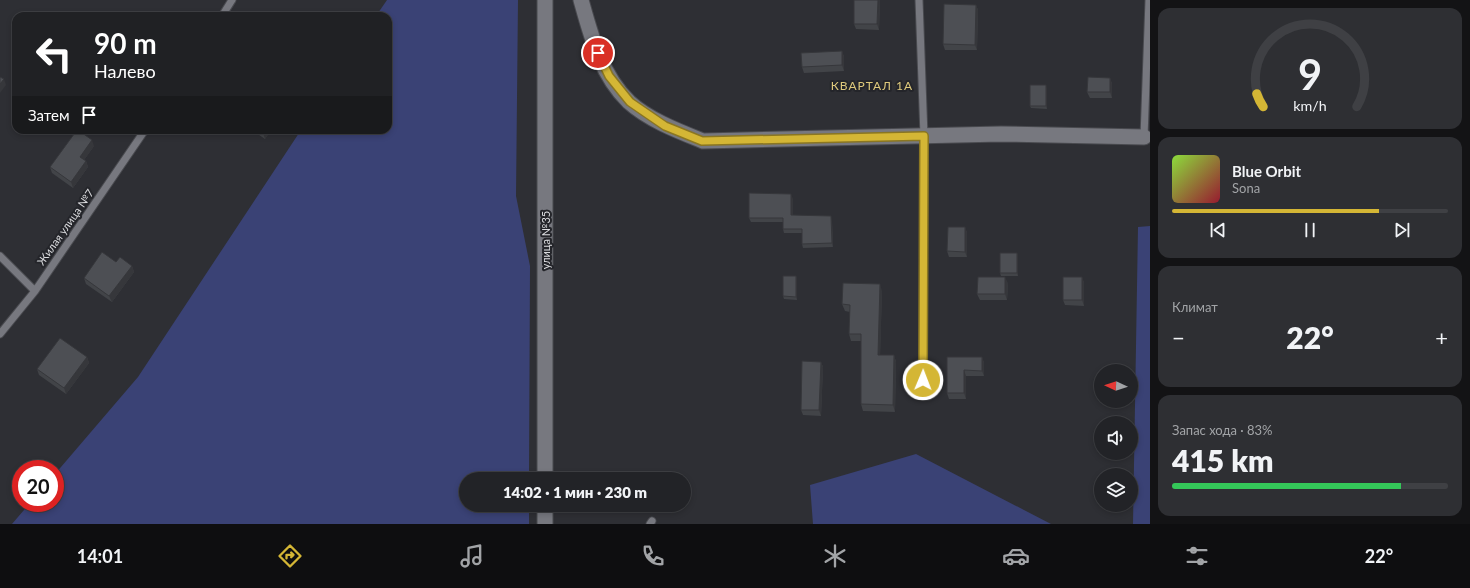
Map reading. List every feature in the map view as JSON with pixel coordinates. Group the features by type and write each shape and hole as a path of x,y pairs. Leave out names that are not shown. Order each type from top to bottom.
{"street":[{"name":"улица №35","path":"545,0 545,472"},
{"path":"580,0 595,48 609,76 630,102 665,126 702,141 1001,134 1144,137"},
{"path":"545,512 545,524"}],"lane":[{"path":"224,12 232,0"},
{"path":"919,0 924,136 923,380"},
{"path":"1144,137 1149,0"},
{"name":"Жилая улица №7","path":"0,334 35,291 142,134"},
{"path":"0,256 35,291"}],"shaded area":[{"path":"387,0 518,0 516,196 530,266 529,472 459,472 459,512 529,512 529,524 12,524 22,512 64,512 64,463 138,377 298,134 392,134 392,12 379,12"},
{"path":"1150,226 1150,524 1133,524 1133,512 1138,512 1138,468 1134,468 1134,460 1138,460 1138,416 1135,416 1135,408 1138,408 1138,364 1136,364 1138,227"},
{"path":"916,454 1051,524 813,524 810,485"}],"building":[{"path":"854,0 878,0 877,24 854,24"},
{"path":"944,4 976,5 975,45 943,44"},
{"path":"842,51 842,65 802,67 801,53"},
{"path":"0,77 4,79 0,84"},
{"path":"1088,77 1110,78 1110,92 1087,92"},
{"path":"1030,85 1046,85 1046,106 1030,106"},
{"path":"74,134 84,134 92,140 80,157 86,161 71,182 50,167"},
{"path":"749,193 791,194 791,215 831,216 832,243 802,244 802,229 783,229 783,218 749,218"},
{"path":"948,227 965,227 965,252 947,251"},
{"path":"102,252 116,262 120,257 132,266 109,296 84,278"},
{"path":"1000,253 1017,253 1017,273 1000,273"},
{"path":"783,276 796,276 796,297 783,296"},
{"path":"978,277 1005,277 1005,294 977,294"},
{"path":"1063,277 1082,277 1082,300 1063,300"},
{"path":"843,283 880,284 878,355 894,355 893,405 861,404 861,334 849,334 850,305 842,304"},
{"path":"60,338 87,357 64,388 37,369"},
{"path":"947,357 982,357 982,371 964,370 964,393 947,393"},
{"path":"802,361 821,362 819,410 801,410"}],"district":[{"name":"КВАРТАЛ 1А","path":"872,85"}],"route":[{"path":"598,53 609,76 630,102 665,126 702,141 924,136 925,262 923,380"}]}
